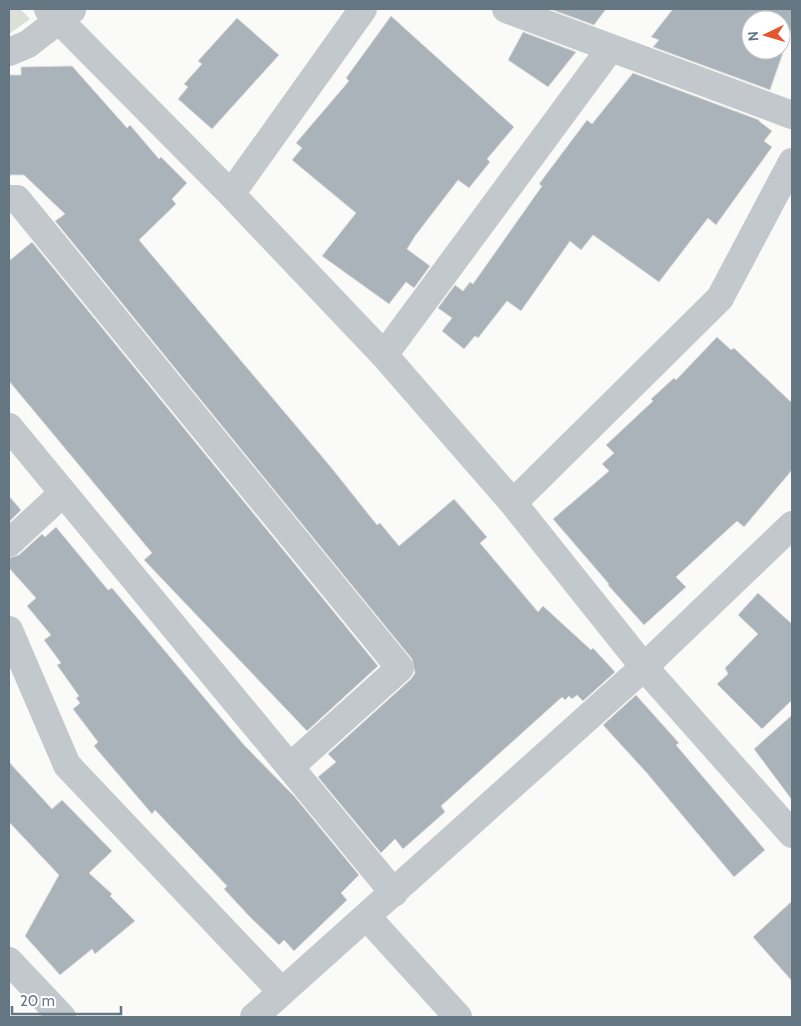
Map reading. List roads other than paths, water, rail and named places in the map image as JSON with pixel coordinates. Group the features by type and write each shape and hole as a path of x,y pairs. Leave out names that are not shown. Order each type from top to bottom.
{"street":[{"path":"231,194 363,9"},
{"path":"510,9 610,49 792,115"},
{"path":"9,52 28,44 60,13 384,355 513,504 644,667 792,834"},
{"path":"384,355 610,49"},
{"path":"513,504 720,298 792,162"},
{"path":"9,199 16,199 400,668 290,767"},
{"path":"9,427 394,893"},
{"path":"9,543 63,493"},
{"path":"254,1017 644,667 792,525"},
{"path":"9,630 67,766 282,992"},
{"path":"367,917 458,1017"},
{"path":"9,961 62,1017"}]}
